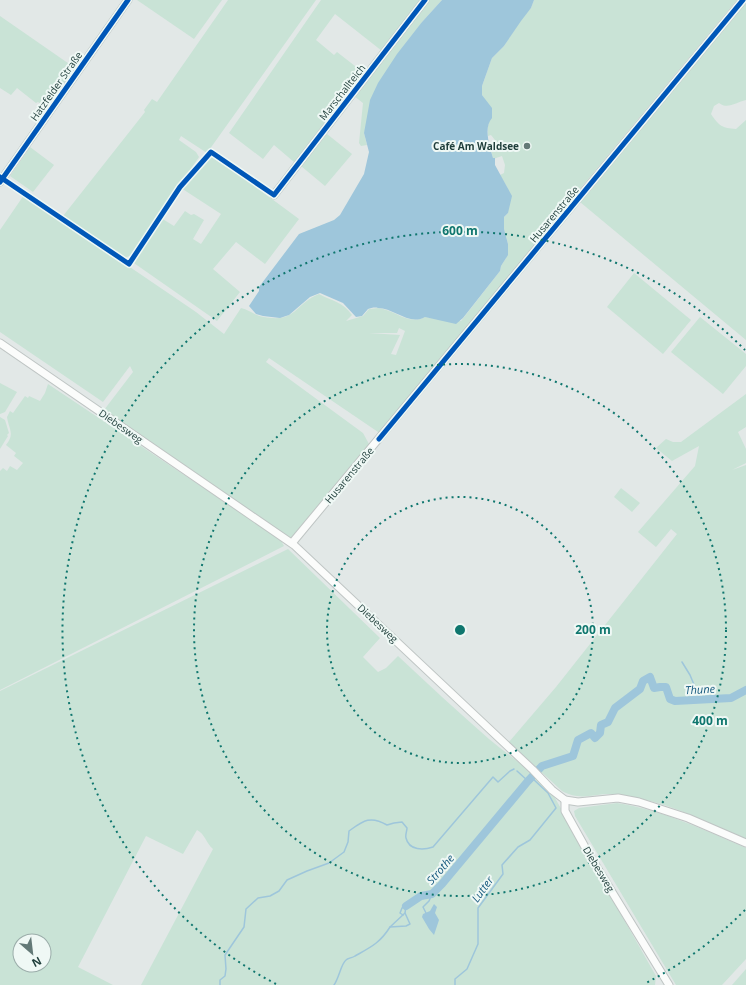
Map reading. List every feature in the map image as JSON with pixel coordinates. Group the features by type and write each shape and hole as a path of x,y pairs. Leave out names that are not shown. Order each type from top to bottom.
{"street":[{"name":"Hatzfelder Straße","path":"0,182 128,0"},
{"name":"Marschallteich","path":"274,195 425,0"},
{"name":"Husarenstraße","path":"292,543 743,0"},
{"name":"Diebesweg","path":"0,343 292,543 533,770 552,790 565,800 565,811 590,856 669,985"},
{"path":"565,800 578,802 601,799 628,799 688,818 746,843"}],"green space":[{"path":"137,0 222,0 194,39"},
{"path":"228,0 316,0 207,153 181,136 179,140 196,152 199,157 132,255 124,258 63,216 145,112 144,110 152,99 157,102"},
{"path":"321,0 421,0 382,51 335,14 316,40 334,55 337,52 364,73 294,162 274,145 263,159 229,133"},
{"path":"426,0 442,0 422,22 364,133 367,145 361,146 359,143 363,103 354,96"},
{"path":"534,0 737,0 550,225 381,434 269,358 266,362 363,433 369,444 290,539 104,410 133,372 130,366 103,402 0,332 0,230 24,195 196,312 224,334 241,308 261,316 275,318 283,317 294,312 304,303 319,294 341,304 349,311 352,315 346,321 363,316 369,309 378,308 413,320 425,317 461,321 500,271 506,258 508,244 504,229 504,217 508,213 508,190 500,175 504,173 505,165 502,156 493,159 490,145 495,142 495,140 491,135 488,136 489,121 482,95 482,86 492,58 504,46 522,18 531,8","holes":["399,328 405,331 396,355 391,354 400,335 369,333 397,333"]},
{"path":"746,2 746,100 729,106 719,103 714,106 711,114 721,126 727,128 736,129 746,120 746,340 580,202"},
{"path":"0,16 75,68 46,107 38,102 36,103 17,88 11,95 0,88"},
{"path":"327,134 352,154 325,186 301,166"},
{"path":"30,147 54,165 33,192 10,176"},
{"path":"210,156 245,179 299,219 265,264 236,242 213,269 240,292 217,321 131,261 161,218 174,226 185,211 204,220 193,239 201,244 221,214 181,188"},
{"path":"634,273 691,320 663,354 607,307"},
{"path":"700,317 746,354 746,366 723,394 671,352"},
{"path":"0,383 17,392 5,412 0,414"},
{"path":"48,384 280,539 284,546 0,690 0,471 3,468 7,471 10,466 17,470 23,463 14,456 16,453 6,445 11,434 7,417 10,411 13,413 25,396 28,398 29,396 40,401"},
{"path":"746,394 746,427 738,432 746,449 746,463 732,470 746,465 746,840 679,810 651,801 617,794 575,796 568,794 562,791 509,742 556,687 677,534 671,529 656,547 638,532 695,466 699,446 672,461 656,448 666,439 673,442 681,442"},
{"path":"0,417 5,420 9,433 0,449"},
{"path":"621,488 640,503 632,512 614,497"},
{"path":"288,549 380,638 363,657 378,672 386,668 398,656 477,729 524,767 548,789 555,798 656,976 655,985 141,985 213,849 202,834 197,830 183,854 146,836 78,967 113,985 0,985 0,691"},
{"path":"617,803 651,810 746,848 746,959 722,985 676,985 575,816 574,811 579,808"},
{"path":"746,969 746,985 732,985"}],"water":[{"path":"442,0 534,0 531,8 504,46 492,58 482,86 482,95 492,108 492,118 488,127 490,149 493,158 495,158 495,165 512,196 508,213 504,217 504,229 508,244 508,255 501,266 500,271 463,318 456,324 425,317 419,319 407,318 384,309 376,308 368,309 362,316 356,317 343,303 320,293 310,297 289,315 280,318 256,314 249,306 259,291 259,287 299,234 334,220 340,215 364,174 369,152 364,133 370,100 378,83 397,54 422,22"},
{"path":"434,904 437,907 435,913 439,920 434,935 422,917 423,914 430,911"}],"waterway":[{"path":"682,662 690,675 700,699"},
{"name":"Thune","path":"406,906 421,896 432,894 542,766 573,756 578,740 591,733 595,738 600,733 601,725 608,722 615,708 640,689 643,681 650,677 654,688 666,687 670,699 675,701 731,698 746,690"},
{"path":"220,985 220,980 225,976 225,955 244,927 246,909 258,898 270,896 279,891 287,880 329,863 344,852 348,842 349,831 358,824 367,820 376,820 387,825 402,822 407,828 406,837 410,845 421,849 433,847 493,777 498,782 514,769"},
{"path":"517,771 528,781"},
{"name":"Lutter","path":"455,985 455,979 467,969 478,944 478,908 503,874 502,865 518,847 530,840 556,808 548,793 532,778"},
{"path":"426,913 423,907 429,901 432,894"},
{"path":"403,915 400,913 402,908 406,906"},
{"name":"Strothe","path":"334,985 346,960 354,957 375,944 383,937 390,927 406,926 410,924 405,913 406,906"},
{"path":"390,927 405,913"}],"cycle path":[{"path":"0,182 128,0"},
{"path":"0,177 129,264 180,187 211,152 274,195 425,0"},
{"path":"379,439 743,0"}],"place":[{"name":"Café Am Waldsee","path":"527,146"}]}
